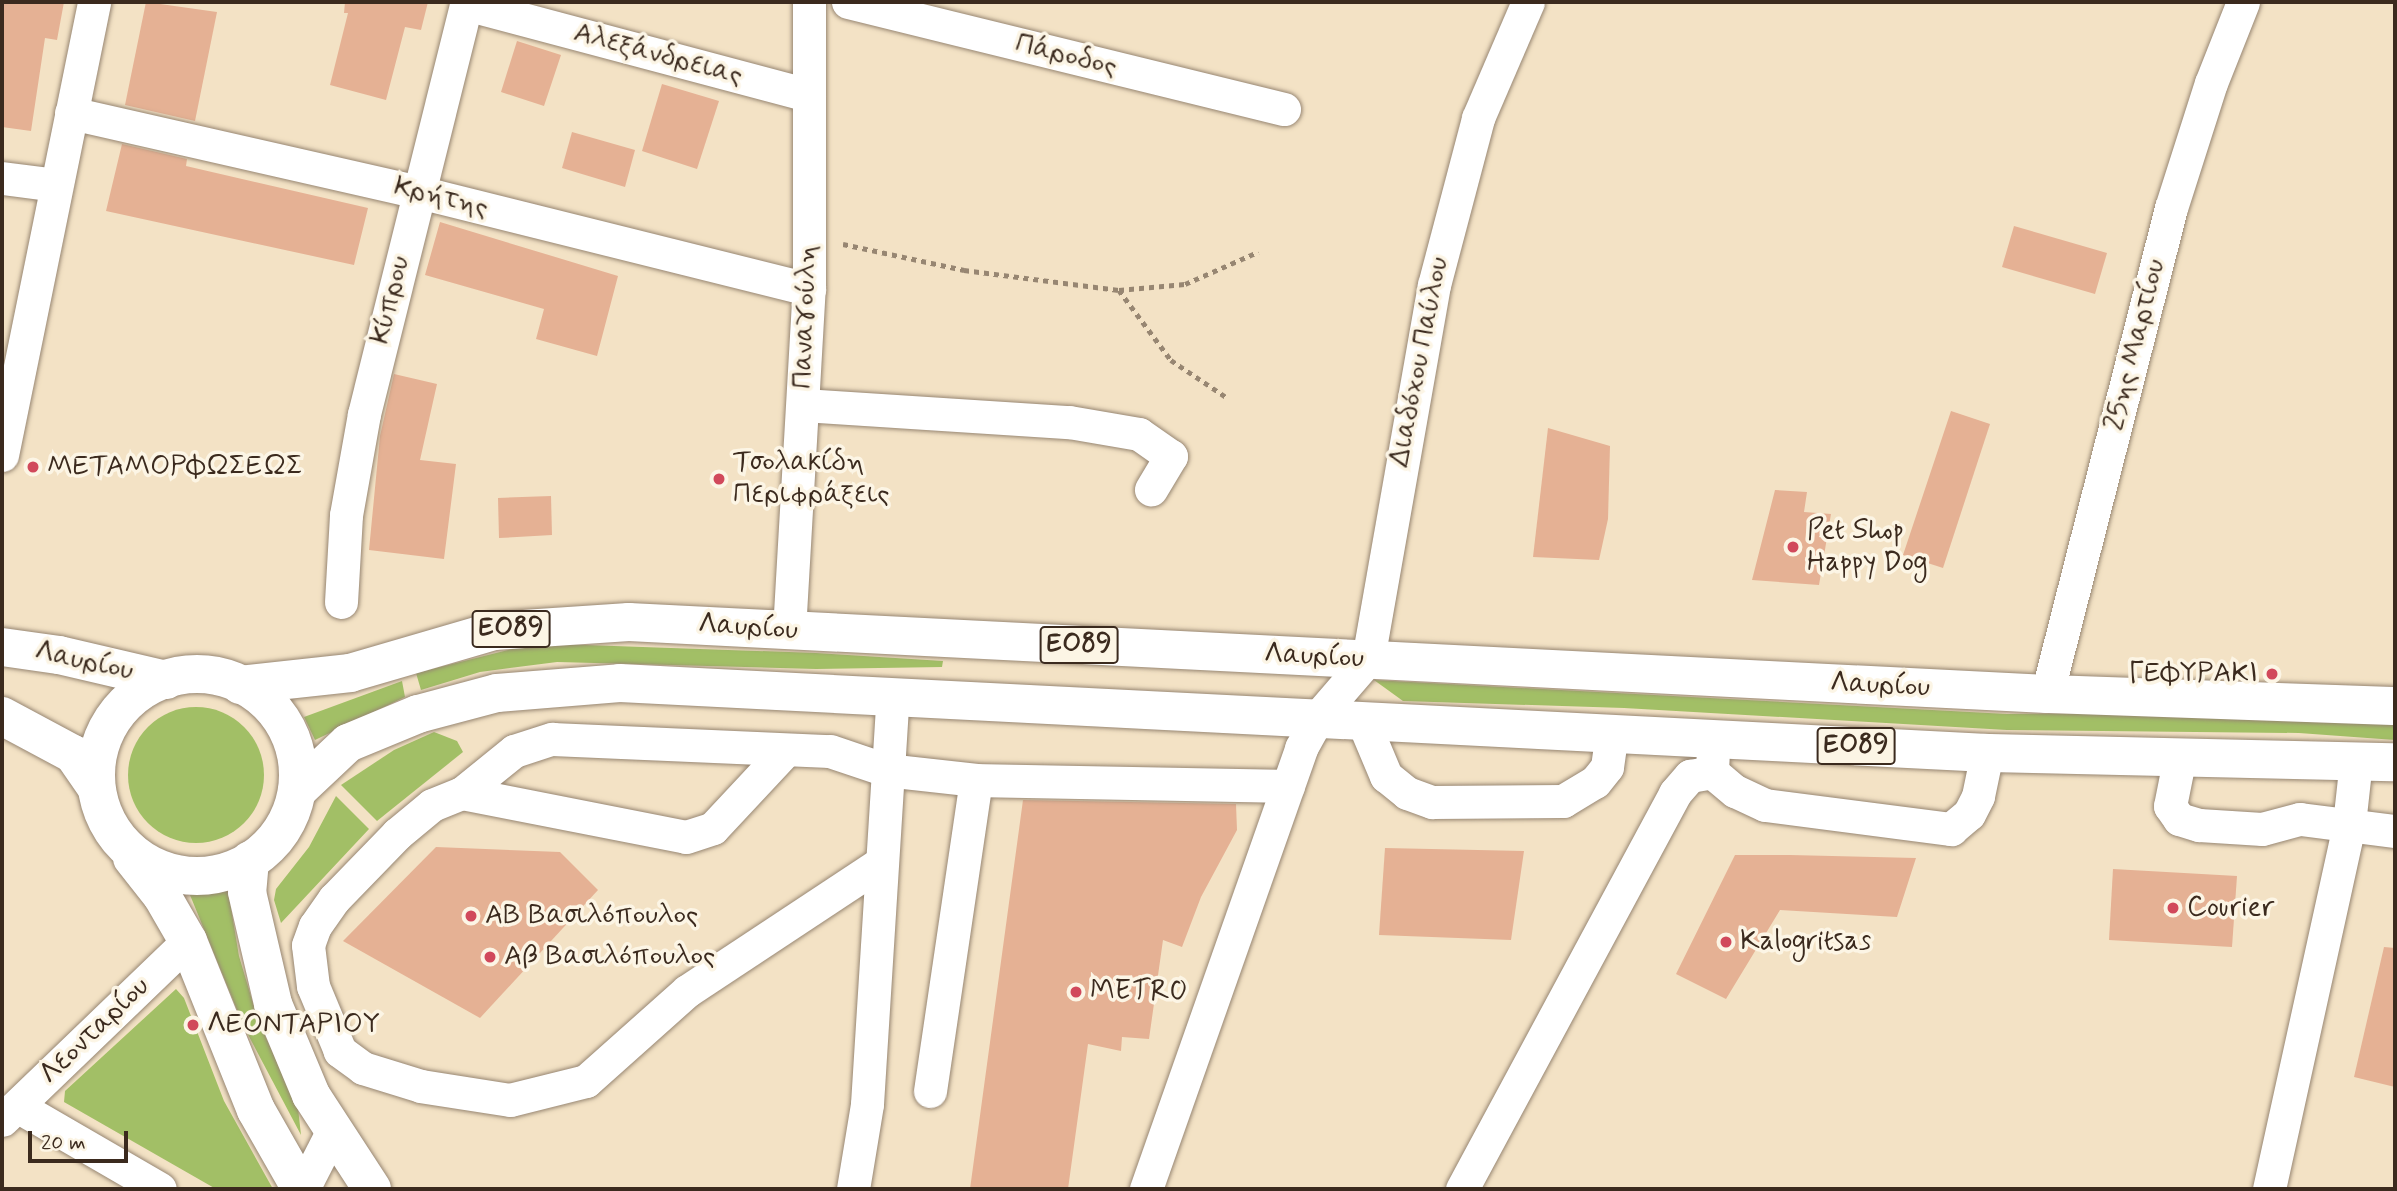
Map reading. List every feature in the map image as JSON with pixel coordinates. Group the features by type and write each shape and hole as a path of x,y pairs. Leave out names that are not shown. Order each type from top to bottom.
{"main road":[{"name":"Λαυρίου","path":"240,685 319,680 494,631 563,623 629,622 2047,694 2395,706"},
{"name":"Λαυρίου","path":"2,647 84,660 166,681"},
{"name":"Λαυρίου","path":"2,716 73,754 96,786 109,830 126,851 184,875 218,873 250,860 275,838 297,791 299,766 289,727 262,695 240,685 204,675 166,681 119,710 103,738 96,786"},
{"name":"Λαυρίου","path":"297,791 348,743 418,714 497,693 620,683 1612,732 1713,755 1987,753 2395,762"},
{"path":"126,851 162,895 188,941 256,1110 302,1189"},
{"path":"250,860 247,892 264,976 297,1064 332,1132 372,1189"}],"street":[{"path":"2,455 93,2"},
{"name":"Παναγούλη","path":"789,631 809,289 809,2"},
{"name":"Πάροδος","path":"848,2 1284,109"},
{"name":"Διαδόχου Παύλου","path":"1368,659 1395,483 1434,285 1478,118 1528,2"},
{"name":"25ης Μαρτίου","path":"2047,694 2174,196 2243,2"},
{"name":"Αλεξάνδρειας","path":"466,3 809,95"},
{"name":"Κύπρου","path":"341,602 355,460 387,309 466,3"},
{"name":"Κρήτης","path":"71,113 419,192 809,289"},
{"path":"2,178 56,185"},
{"path":"803,405 1069,422 1139,434 1171,456 1151,489"},
{"path":"1146,1189 1288,786 1318,718 1368,659"},
{"path":"853,1189 867,1104 879,864 893,696"},
{"path":"1362,719 1386,776 1406,793 1432,802 1563,801 1595,782 1607,766 1612,732"},
{"path":"879,864 687,991 586,1081 510,1100 421,1086 363,1068 340,1051 313,986 308,946 334,899 397,834 432,805 462,793 514,751 551,739 831,751 886,770 975,780 1288,786"},
{"path":"462,793 686,837 713,828 785,751"},
{"path":"1462,1189 1675,793 1713,755 1735,791 1765,805 1951,829 1969,814 1978,796 1987,753"},
{"path":"2179,756 2170,806 2179,819 2199,825 2262,830 2300,819 2395,831"},
{"path":"2269,1189 2349,824 2356,761"},
{"path":"930,1091 975,780"},
{"name":"Λεονταρίου","path":"9,1113 188,941"},
{"path":"9,1113 160,1189"},
{"path":"302,1189 332,1132"}],"path":[{"path":"810,237 964,270 1119,290 1185,284 1258,252"},
{"path":"1119,290 1171,360 1226,397"}],"green space":[{"path":"557,644 816,653 943,661 942,667 816,669 557,662 480,672 421,690 416,673 520,647"},
{"path":"1374,680 2007,714 2163,713 2395,724 2395,740 2299,733 2007,730 1624,708 1403,701"},
{"path":"402,681 405,697 315,740 304,717"},
{"path":"196,707 222,712 244,727 259,749 264,775 259,801 244,823 222,838 196,843 170,838 148,823 133,801 128,775 133,749 148,727 170,712"},
{"path":"434,732 457,741 463,752 377,821 341,785 394,750"},
{"path":"336,796 369,829 281,923 274,900 276,889 309,847"},
{"path":"228,890 239,956 258,1020 298,1108 301,1135 244,1027 190,895"},
{"path":"176,989 184,998 224,1101 273,1189 216,1189 64,1102 65,1091"}],"building":[{"path":"2,2 64,2 57,40 45,38 31,131 2,127"},
{"path":"146,2 217,12 195,121 125,105"},
{"path":"345,2 428,2 421,30 405,27 386,100 330,85 348,13 344,13"},
{"path":"517,41 561,55 544,106 501,92"},
{"path":"662,84 719,101 697,169 642,151"},
{"path":"572,132 635,150 625,187 562,168"},
{"path":"122,144 187,159 186,166 368,208 354,265 106,211"},
{"path":"440,222 618,276 597,356 536,339 544,309 425,275"},
{"path":"2014,226 2107,253 2095,294 2002,267"},
{"path":"394,374 437,384 420,460 456,464 444,559 369,550 380,436"},
{"path":"1951,411 1990,424 1943,568 1903,555"},
{"path":"1548,428 1610,446 1608,519 1599,560 1533,557"},
{"name":"Pet Shop Happy Dog","path":"1775,490 1807,492 1804,512 1831,514 1819,585 1752,580"},
{"path":"551,496 552,535 499,538 498,498"},
{"name":"METRO","path":"1023,800 1236,804 1237,830 1201,897 1182,947 1163,940 1149,1039 1122,1037 1121,1051 1088,1044 1068,1189 970,1189"},
{"name":"ΑΒ Βασιλόπουλος","path":"436,847 560,852 598,890 480,1018 343,941"},
{"path":"1385,848 1524,851 1511,940 1379,935"},
{"path":"1735,855 1916,858 1897,917 1780,910 1726,999 1676,974"},
{"name":"Courier","path":"2113,869 2237,876 2232,947 2109,940"},
{"path":"2384,947 2395,948 2395,1087 2354,1077"}],"place":[{"name":"ΜΕΤΑΜΟΡΦΩΣΕΩΣ","path":"33,467"},
{"name":"Τσολακίδη Περιφράξεις","path":"719,479"},
{"name":"Pet Shop Happy Dog","path":"1793,547"},
{"name":"ΓΕΦΥΡΑΚΙ","path":"2272,674"},
{"name":"Courier","path":"2173,908"},
{"name":"ΑΒ Βασιλόπουλος","path":"471,916"},
{"name":"Kalogritsas","path":"1726,942"},
{"name":"Αβ Βασιλόπουλος","path":"490,957"},
{"name":"METRO","path":"1076,992"},
{"name":"ΛΕΟΝΤΑΡΙΟΥ","path":"193,1025"}]}
